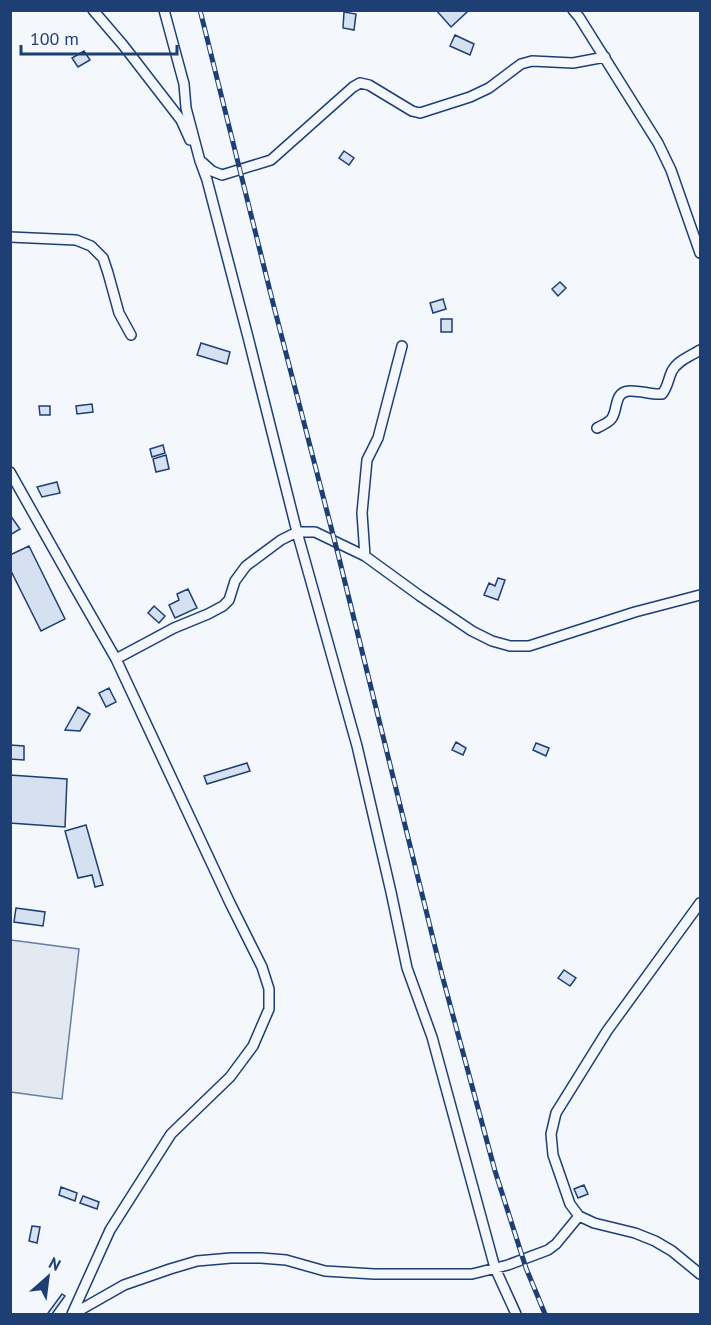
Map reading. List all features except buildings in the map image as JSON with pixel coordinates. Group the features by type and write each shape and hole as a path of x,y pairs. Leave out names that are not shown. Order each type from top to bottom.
{"street":[{"path":"93,10 181,120 207,180 249,337 297,532 357,746 392,892 407,968 432,1037 495,1268 516,1314"},
{"path":"164,10 184,84 186,108 200,161 222,175 271,160 360,83 369,85 412,111 420,113 470,97 489,88 521,64 532,61 573,63 605,57"},
{"path":"573,10 658,143 700,253"},
{"path":"10,237 76,240 91,246 103,258 119,313 131,335"},
{"path":"364,556 362,513 367,460 378,438 402,346"},
{"path":"597,428 607,424 612,418 616,401 620,395 627,391 662,394 679,362 700,350"},
{"path":"10,472 116,659 262,967 270,989 269,1009 252,1046 230,1077 171,1134 110,1230 72,1314"},
{"path":"116,659 174,628 223,606 229,600 235,581 246,566 281,540 297,532 315,532 364,556 472,631 492,641 510,646 529,646 635,612 700,595"},
{"path":"700,903 607,1031 556,1113 551,1134 553,1155 570,1204 579,1216 594,1223 635,1233 655,1241 672,1251 700,1274"},
{"path":"72,1314 124,1285 197,1261 231,1258 269,1259 286,1260 325,1271 374,1274 472,1274 535,1256 548,1250 556,1244 579,1216"}],"shaded area":[{"path":"11,940 79,949 62,1099 11,1092"}],"railway":[{"path":"200,10 442,975 495,1171 526,1268 545,1314"}]}
